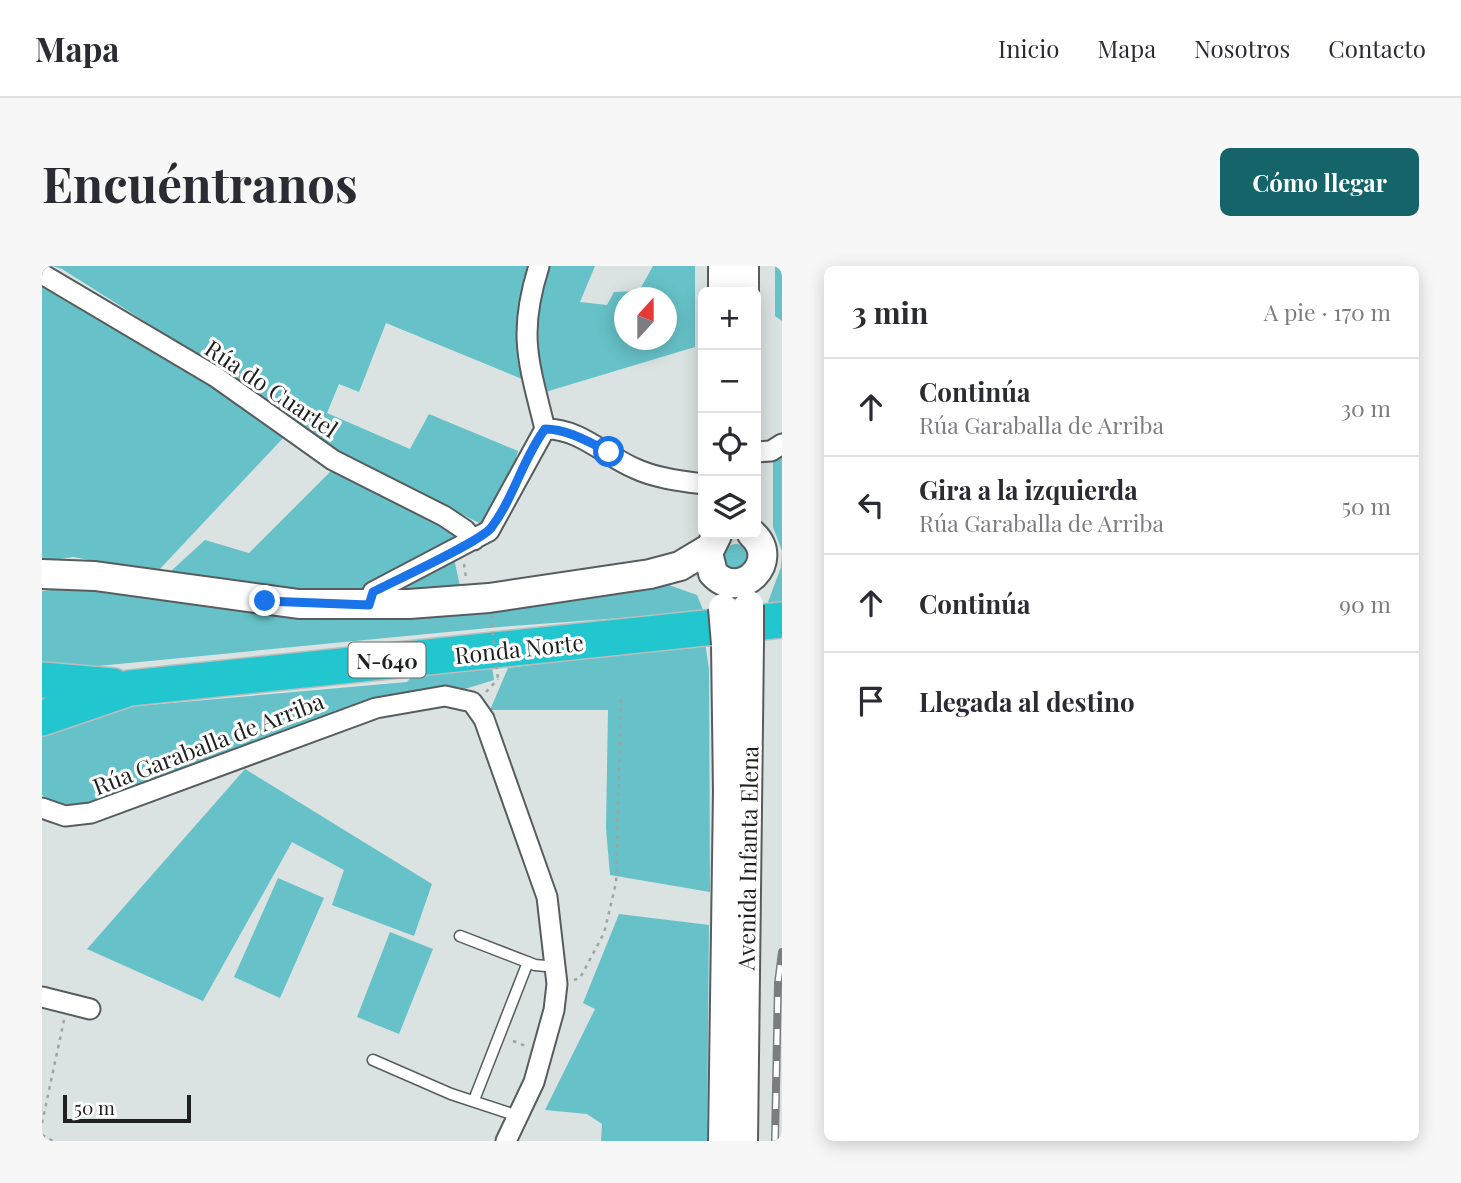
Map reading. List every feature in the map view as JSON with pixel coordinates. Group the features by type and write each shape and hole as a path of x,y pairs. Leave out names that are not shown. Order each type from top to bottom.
{"highway":[{"name":"Ronda Norte","path":"42,680 130,688 782,620"},
{"name":"Ronda Norte","path":"42,718 130,688"}],"street":[{"path":"539,266 525,330 529,373 545,429"},
{"path":"723,266 723,287"},
{"path":"744,266 748,287"},
{"name":"Rúa do Cuartel","path":"42,274 216,377 333,460 444,516 465,530 467,544"},
{"path":"545,429 574,435 651,474 698,483"},
{"path":"369,605 373,592 489,531 502,512 533,446 545,429"},
{"path":"761,450 771,451 782,444"},
{"name":"Avenida Infanta Elena","path":"736,606 757,576 764,556 757,539"},
{"path":"42,574 62,572 276,602 369,605 489,598 668,570 716,550 742,583 757,576"},
{"name":"Avenida Infanta Elena","path":"716,550 736,606 738,642 743,1141"},
{"name":"Avenida Infanta Elena","path":"723,1141 728,791 738,642"},
{"name":"Rúa Garaballa de Arriba","path":"44,811 65,816 91,813 364,712 445,696 471,702 484,719 547,897 557,976 544,1048 506,1141"},
{"path":"42,997 90,1009"}],"lane":[{"path":"460,936 557,976"},
{"path":"474,1100 528,962"},
{"path":"373,1060 451,1094 518,1116"}],"path":[{"path":"753,350 756,413"},
{"path":"466,579 467,544"},
{"path":"491,615 498,679"},
{"path":"557,976 580,978 604,933 616,883 621,698"},
{"path":"42,1123 68,1003"},
{"path":"42,1135 53,1141"}],"shaded area":[{"path":"52,266 531,266 521,334 522,379 386,323 359,392 339,384 327,413 410,449 429,414 518,451 508,487 483,525 329,447 228,374 62,269"},
{"path":"545,266 595,266 580,302 607,305 614,292 614,350 677,350 677,287 641,287 653,266 695,266 695,347 542,393 536,344 537,315"},
{"path":"775,266 782,266 782,321 775,316"},
{"path":"42,280 209,380 285,436 157,572 73,557 42,562"},
{"path":"782,453 782,551 773,527 773,459"},
{"path":"335,467 449,526 455,536 350,595 170,578 171,571 205,540 249,553"},
{"path":"736,544 745,547 748,556 745,565 736,568 727,565 724,556 727,547"},
{"path":"782,551 782,605 769,610 768,602 781,567"},
{"path":"454,558 461,591 385,591"},
{"path":"666,584 697,595 704,612 499,627 98,666 60,668 42,662 42,591 88,586 277,611"},
{"path":"705,643 709,669 710,892 610,875 606,828 608,710 490,710 508,668"},
{"path":"492,667 494,680 89,805 64,805 42,795 42,733 115,708 407,682 415,673"},
{"path":"245,769 432,884 414,936 332,905 344,870 292,842 203,1001 87,949"},
{"path":"278,878 324,898 280,998 234,977"},
{"path":"619,914 709,925 707,1141 601,1141 602,1124 587,1114 545,1110 595,1009 583,1003"},
{"path":"390,932 433,949 399,1034 357,1017"}],"railway":[{"path":"775,1141 778,983 782,952"}],"route":[{"path":"265,601 369,605 373,592 489,531 502,512 533,446 545,429 574,435 609,452"}]}
